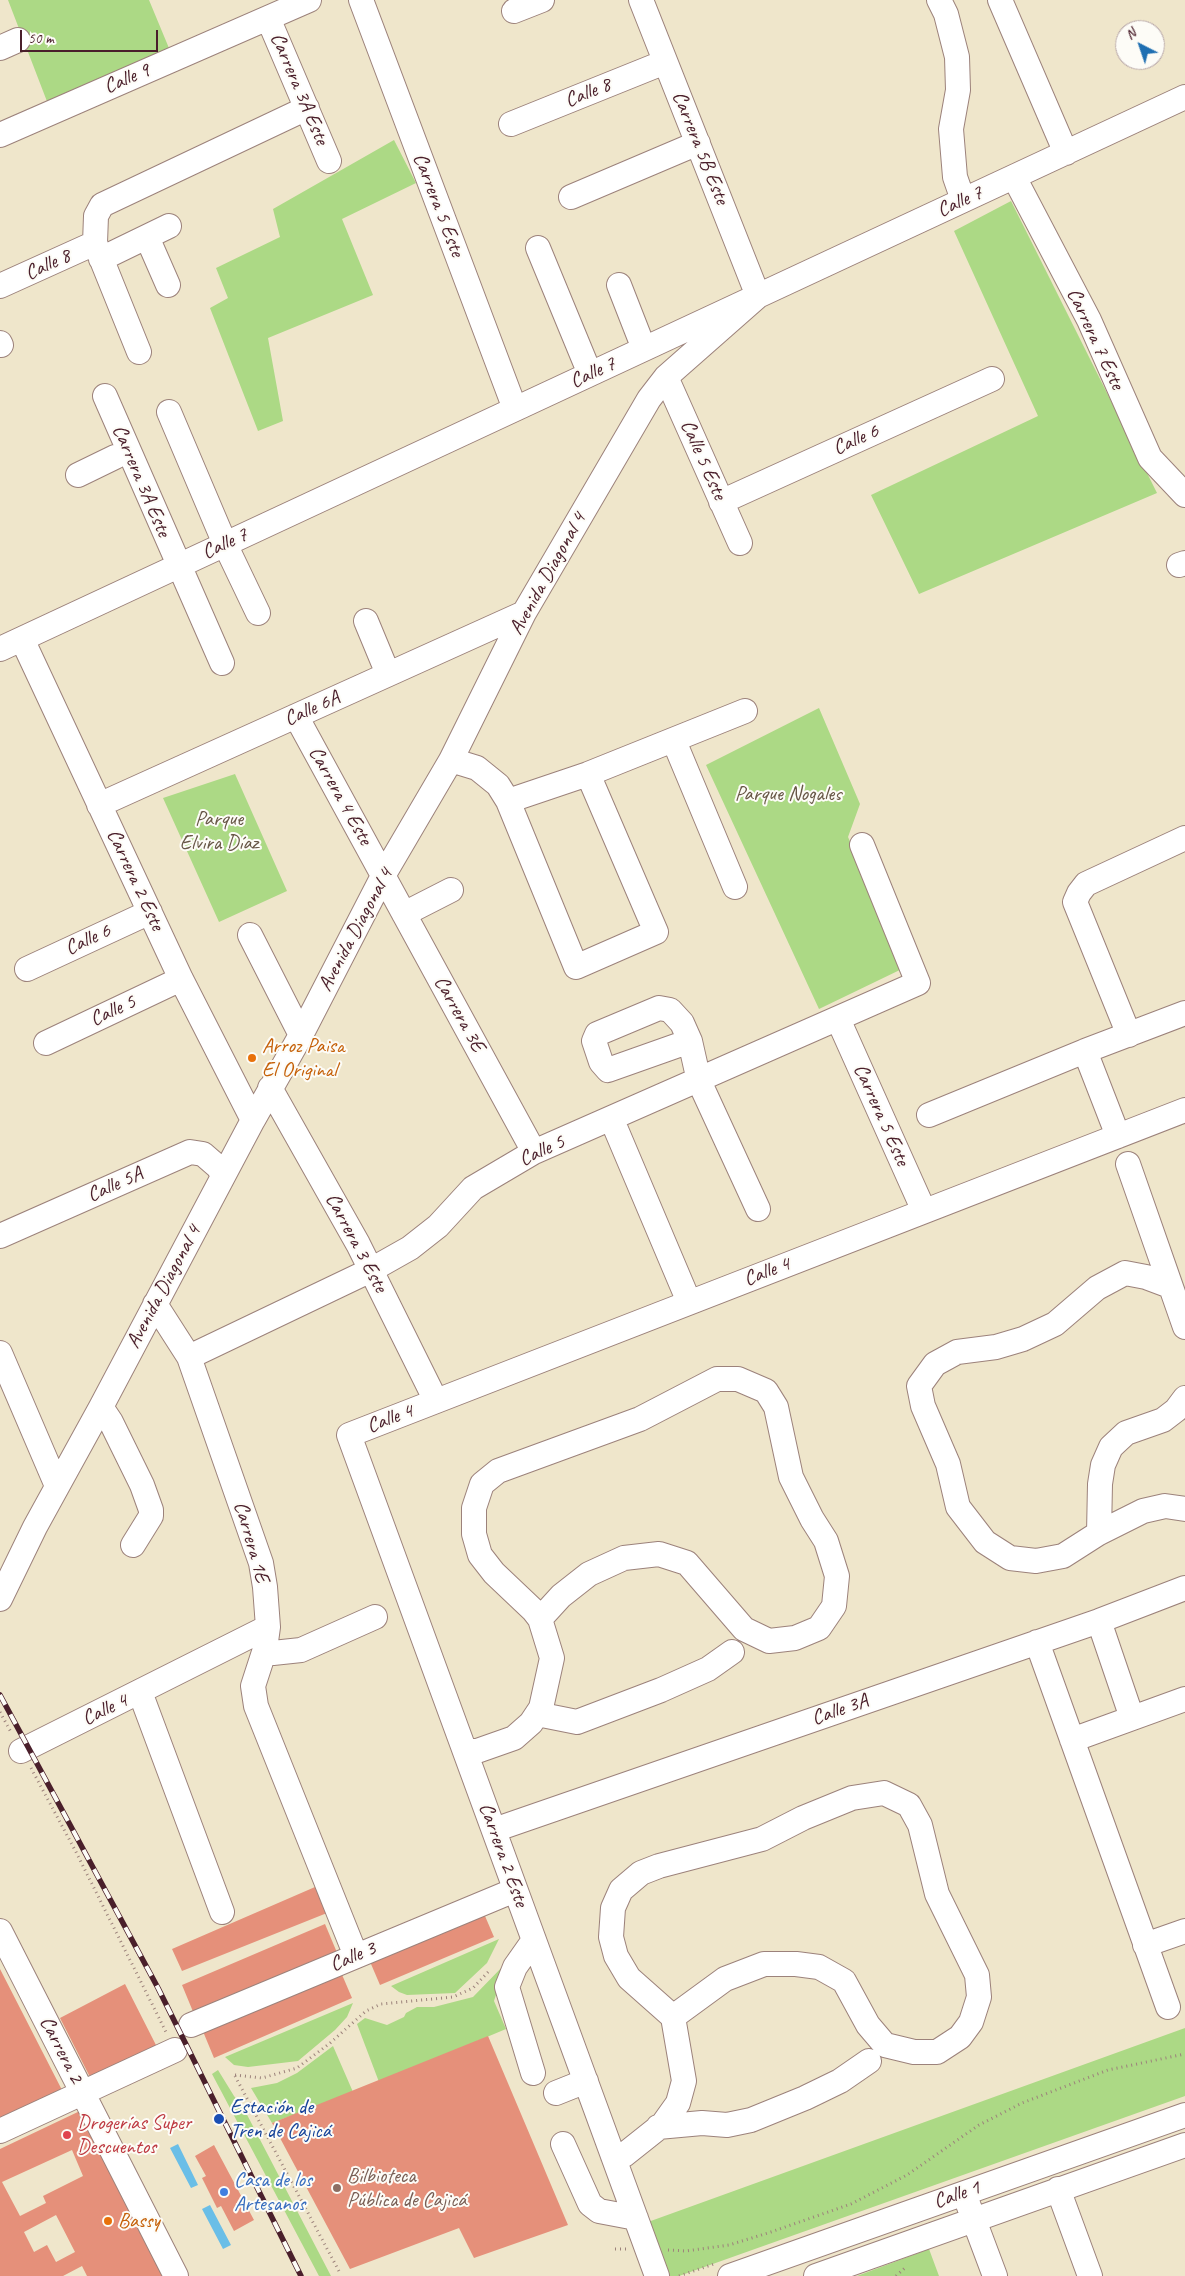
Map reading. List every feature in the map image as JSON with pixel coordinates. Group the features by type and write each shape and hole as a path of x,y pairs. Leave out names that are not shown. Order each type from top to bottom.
{"street":[{"name":"Calle 9","path":"0,135 309,0"},
{"name":"Carrera 5 Este","path":"361,0 515,409"},
{"path":"514,12 542,0"},
{"name":"Carrera 5B Este","path":"641,0 758,296"},
{"path":"938,0 946,14 957,57 958,90 951,129 955,178 963,200"},
{"path":"1000,0 1066,153"},
{"name":"Carrera 3A Este","path":"268,18 329,160"},
{"name":"Calle 8","path":"511,124 665,62"},
{"name":"Calle 7","path":"0,649 1185,97"},
{"path":"139,352 98,251 96,216 102,205 307,108"},
{"path":"572,197 698,143"},
{"name":"Carrera 7 Este","path":"1014,177 1089,320 1150,458 1185,495"},
{"name":"Calle 8","path":"0,286 98,251 147,237 170,226"},
{"path":"147,237 168,284"},
{"path":"538,248 590,374"},
{"path":"619,285 640,351 651,365 649,399"},
{"name":"Avenida Diagonal 4","path":"0,1599 57,1486 101,1407 252,1120 301,1035 384,876 451,760 524,613 649,399 666,377 758,296"},
{"name":"Calle 5 Este","path":"666,377 740,544"},
{"name":"Calle 6","path":"721,502 992,379"},
{"name":"Carrera 3A Este","path":"104,396 172,552 171,569"},
{"path":"169,412 225,544 258,613"},
{"path":"78,475 112,451 156,551 171,569 222,663"},
{"name":"Calle 6A","path":"99,805 524,613"},
{"path":"366,621 388,674"},
{"name":"Carrera 2 Este","path":"22,639 180,979 252,1120"},
{"path":"508,801 588,774 745,711"},
{"name":"Carrera 4 Este","path":"296,716 384,876"},
{"path":"674,741 735,887"},
{"path":"451,760 477,768 498,785 508,801 576,967 656,932 588,774"},
{"path":"1129,1035 1075,902 1078,893 1086,884 1185,838"},
{"name":"Calle 5","path":"189,1357 371,1270 410,1248 438,1226 473,1188 534,1152 612,1120 918,983 862,845"},
{"name":"Carrera 3E","path":"384,876 534,1152"},
{"path":"404,914 451,890"},
{"name":"Calle 6","path":"27,969 150,912"},
{"path":"250,935 301,1035"},
{"name":"Calle 5","path":"46,1043 180,979"},
{"path":"929,1115 1085,1051 1185,1013"},
{"name":"Carrera 5 Este","path":"838,1019 924,1211"},
{"path":"690,1041 699,1081 758,1209"},
{"path":"1085,1051 1118,1136"},
{"name":"Carrera 3 Este","path":"270,1088 371,1270 436,1401"},
{"name":"Calle 4","path":"349,1435 1185,1110"},
{"path":"612,1120 689,1302"},
{"name":"Calle 5A","path":"0,1236 190,1152 203,1154 218,1167 223,1175"},
{"path":"1128,1164 1185,1327"},
{"path":"1170,1286 1146,1277 1125,1273 1097,1288 1055,1324 1023,1339 996,1347 957,1352 935,1364 919,1386 923,1406 948,1464 958,1507 985,1542 1010,1558 1036,1561 1063,1556 1099,1533 1143,1511 1165,1506 1185,1509"},
{"name":"Carrera 1E","path":"155,1304 189,1357 261,1563 265,1587 266,1638 253,1686 256,1706 356,1956"},
{"path":"0,1353 57,1486"},
{"path":"465,1751 477,1751 514,1738 531,1723 541,1708 552,1658 540,1619 494,1573 480,1555 474,1534 474,1508 482,1484 498,1471 640,1419 717,1379 738,1379 766,1391 776,1408 791,1476 812,1519 826,1540 837,1576 834,1606 819,1628 795,1638 769,1641 744,1629 686,1563 659,1554 624,1558 589,1574 560,1596 540,1619"},
{"path":"1099,1533 1100,1484 1103,1465 1111,1447 1126,1433 1163,1420 1176,1410 1185,1398"},
{"path":"101,1407 111,1422 142,1485 151,1516 133,1545"},
{"name":"Carrera 2 Este","path":"349,1435 657,2276"},
{"name":"Calle 3A","path":"494,1830 1099,1621 1185,1588"},
{"path":"266,1638 273,1652 301,1650 376,1617"},
{"path":"1099,1621 1132,1718"},
{"name":"Calle 4","path":"21,1751 140,1692 266,1638"},
{"path":"1037,1642 1168,2007"},
{"path":"537,1714 577,1722 616,1709 708,1669 732,1652"},
{"path":"140,1692 222,1912"},
{"path":"1072,1740 1185,1699"},
{"path":"613,2156 624,2155 658,2128 678,2103 684,2081 673,2017 630,1978 616,1956 611,1937 613,1908 621,1890 641,1874 659,1866 762,1839 803,1818 852,1798 884,1793 909,1806 920,1824 937,1894 977,1975 980,1997 971,2022 960,2036 937,2052 914,2052 885,2045 868,2025 844,1981 819,1967 796,1964 764,1964 725,1979 673,2017"},
{"name":"Calle 3","path":"191,2025 515,1890"},
{"path":"1145,1945 1185,1930"},
{"name":"Carrera 2","path":"0,1931 176,2276"},
{"path":"532,2072 507,1987 515,1967 534,1940"},
{"path":"0,2131 175,2050"},
{"path":"658,2128 702,2123 727,2125 751,2120 805,2098 840,2081 869,2061"},
{"path":"556,2093 586,2081"},
{"name":"Calle 1","path":"730,2276 1185,2116"},
{"path":"563,2144 590,2204 599,2211 636,2218"},
{"name":"Calle 1","path":"816,2276 1185,2144"},
{"path":"1058,2189 1090,2276"},
{"path":"965,2192 995,2276"}],"path":[{"path":"0,1712 76,1852 175,2050"},
{"path":"340,2273 235,2075 262,2078 297,2068 329,2044 366,2011 381,2004 454,1997 474,1988 494,1966"},
{"path":"647,2249 686,2251 729,2245 850,2204 907,2175 979,2126 1022,2103 1108,2070 1185,2054"},
{"path":"896,2276 912,2262"}],"green space":[{"path":"8,0 149,0 171,53 48,104"},
{"path":"394,140 416,183 342,219 373,295 268,338 283,421 258,431 210,308 228,298 216,268 280,237 273,209"},
{"path":"1011,201 1157,493 919,594 871,495 1038,416 954,231"},
{"name":"Parque Nogales","path":"819,708 860,804 848,837 906,967 819,1009 706,765"},
{"name":"Parque Elvira Díaz","path":"235,774 287,891 219,922 163,798"},
{"path":"499,1939 487,1963 455,1993 407,1995 391,1986"},
{"path":"506,1963 494,2001 506,2029 379,2082 357,2024 365,2018 387,2025 404,2017 406,2013 417,2007 434,2007 473,1997"},
{"path":"353,2003 347,2017 335,2030 298,2061 248,2067 234,2065 225,2057"},
{"path":"1185,2028 1185,2096 679,2276 665,2276 648,2222"},
{"path":"333,2046 353,2092 272,2123 251,2088 277,2083 297,2073"},
{"path":"218,2070 243,2107 331,2276 319,2276 212,2074"},
{"path":"929,2249 939,2276 857,2276"}],"water":[{"path":"178,2144 198,2185 191,2188 170,2148"},
{"path":"210,2205 231,2245 223,2249 202,2209"}],"building":[{"path":"315,1887 327,1913 182,1971 172,1949"},
{"path":"482,1909 494,1937 380,1985 368,1957"},
{"path":"325,1924 338,1955 194,2014 182,1985"},
{"path":"0,1969 63,2092 0,2124"},
{"path":"340,1970 352,1998 214,2058 202,2029"},
{"path":"125,1984 158,2049 93,2083 60,2018"},
{"path":"488,2036 568,2225 474,2258 459,2228 350,2269 272,2123"},
{"path":"82,2110 163,2276 87,2276 82,2266 63,2276 0,2276 0,2149","holes":["72,2150 83,2176 43,2196 46,2203 20,2216 2,2182","56,2215 75,2252 56,2262 47,2245 34,2252 24,2232"]},
{"name":"Casa de los Artesanos","path":"214,2145 254,2220 234,2231 221,2206 217,2208 202,2178 206,2176 195,2156"}],"railway":[{"path":"0,1695 158,1988 301,2276"}],"place":[{"name":"Arroz Paisa El Original","path":"252,1058"},
{"name":"Estación de Tren de Cajicá","path":"219,2119"},
{"name":"Drogerías Super Descuentos","path":"67,2135"},
{"name":"Bilbioteca Pública de Cajicá","path":"337,2188"},
{"name":"Casa de los Artesanos","path":"224,2192"},
{"name":"Bassy","path":"108,2221"}]}
